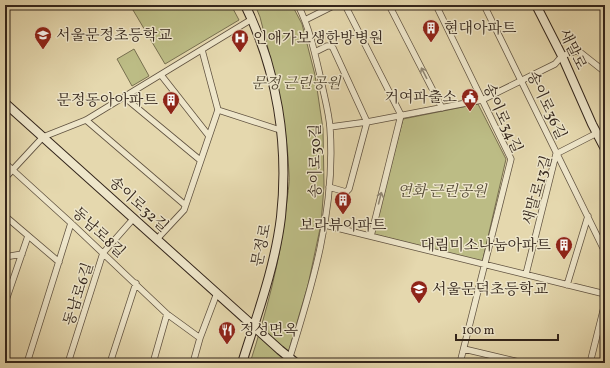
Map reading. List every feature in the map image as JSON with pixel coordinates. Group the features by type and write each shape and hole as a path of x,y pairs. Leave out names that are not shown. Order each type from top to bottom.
{"street":[{"name":"문정로","path":"242,363 268,281 281,217 284,175 276,97 266,56 245,5"},
{"name":"송이로30길","path":"291,361 312,284 325,225 330,168 330,127 315,52 305,20 298,5"},
{"path":"305,20 335,5"},
{"path":"345,5 401,115 371,236"},
{"path":"389,5 442,108"},
{"name":"송이로34길","path":"436,5 510,159 486,265 460,363"},
{"name":"송이로36길","path":"484,5 605,252"},
{"name":"새말로","path":"536,5 562,56 605,149"},
{"path":"5,178 42,137 86,120 252,19"},
{"path":"315,52 327,46 331,46 333,48 367,122 349,189 346,192 329,187"},
{"path":"157,239 184,210 218,110 202,50"},
{"path":"330,127 367,122 482,100 556,64 562,56 576,51 581,53 605,72"},
{"path":"161,75 209,136"},
{"path":"124,97 200,160"},
{"name":"송이로32길","path":"5,103 254,326 291,361"},
{"path":"218,110 280,130"},
{"path":"86,120 185,205"},
{"name":"새말로13길","path":"526,274 556,154 597,133"},
{"name":"동남로8길","path":"5,163 136,283 167,314 200,338"},
{"path":"5,216 59,262"},
{"path":"567,285 588,216"},
{"name":"동남로6길","path":"68,363 103,253 134,218"},
{"name":"동남로6길","path":"28,363 71,223"},
{"path":"325,225 605,294"},
{"path":"6,299 28,236"},
{"path":"5,258 22,254"},
{"path":"110,363 136,283"},
{"path":"193,363 200,338 217,293"},
{"path":"590,363 605,303"},
{"path":"153,363 167,314"},
{"path":"464,349 523,363"}],"green space":[{"path":"130,5 231,5 239,20 165,64"},
{"name":"문정 근린공원","path":"255,5 292,5 302,24 315,75 323,129 324,186 321,224 308,285 285,363 250,363 262,325 276,268 283,229 289,177 288,153 279,94 260,17"},
{"path":"134,49 149,76 132,86 117,59"},
{"name":"연화 근린공원","path":"478,104 506,159 482,263 373,234 403,119"}],"place":[{"name":"현대아파트","path":"431,43"},
{"name":"서울문정초등학교","path":"43,50"},
{"name":"인애가보생한방병원","path":"240,53"},
{"name":"거여파출소","path":"470,112"},
{"name":"문정동아아파트","path":"171,115"},
{"name":"보라뷰아파트","path":"343,215"},
{"name":"대림미소나눔아파트","path":"564,260"},
{"name":"서울문덕초등학교","path":"419,304"},
{"name":"정성면옥","path":"227,345"}]}
